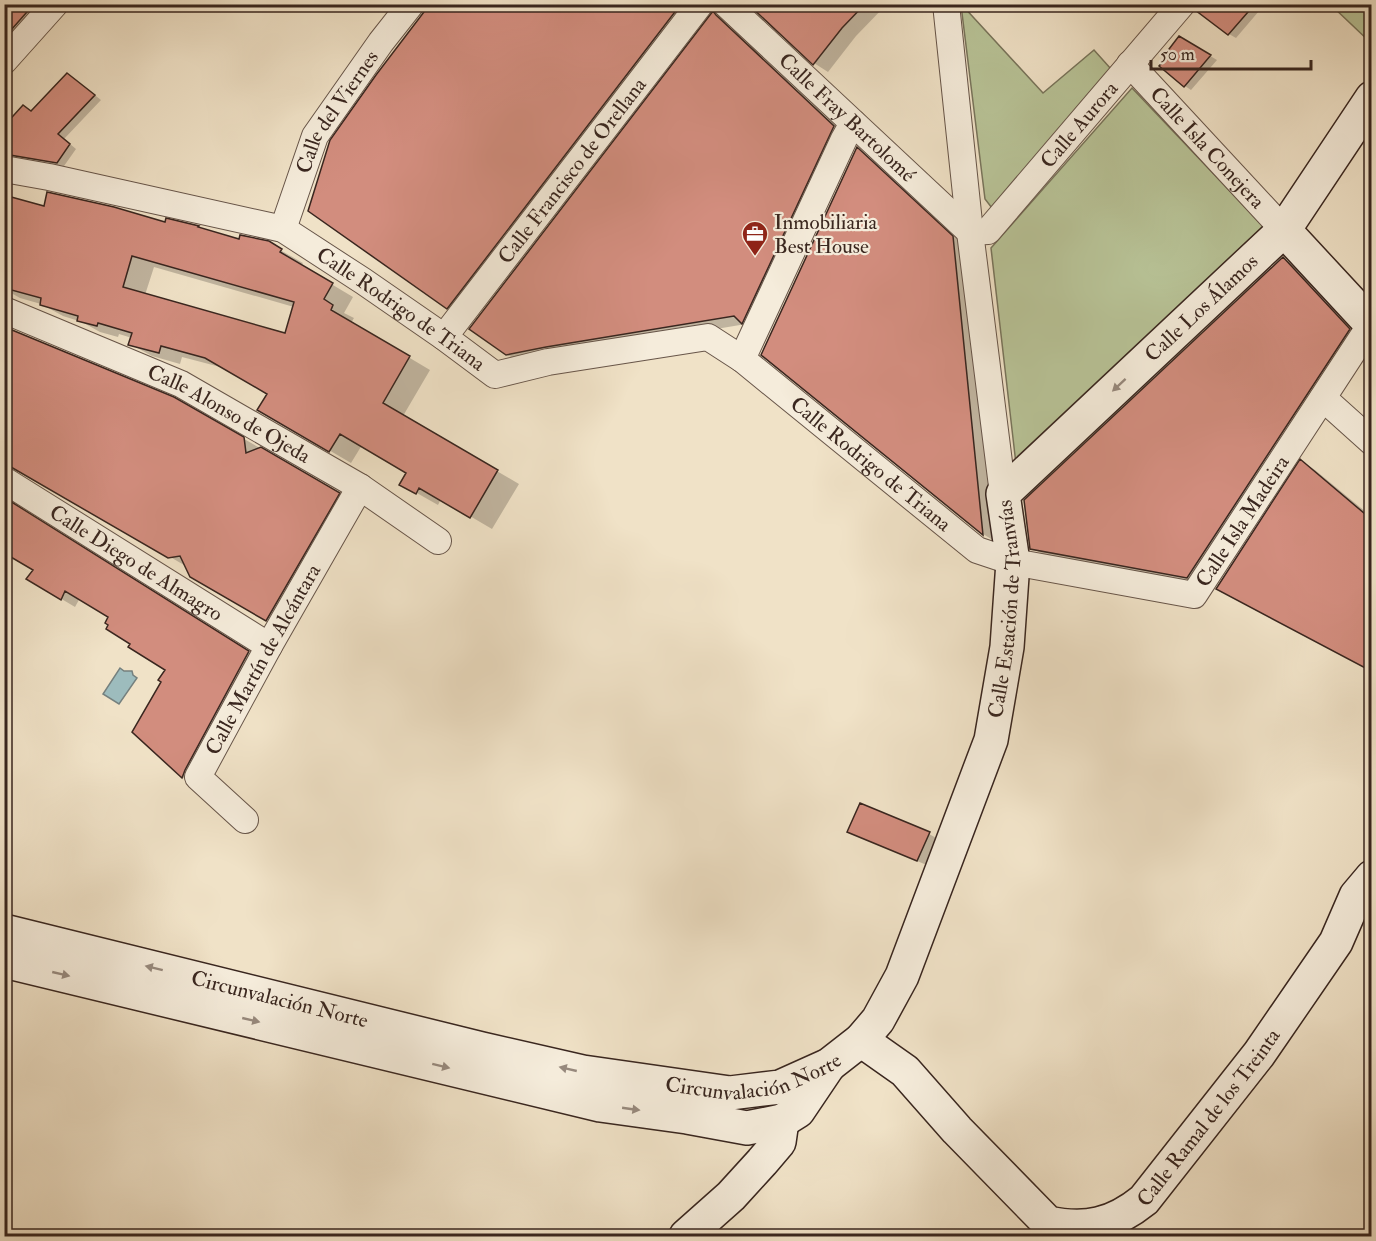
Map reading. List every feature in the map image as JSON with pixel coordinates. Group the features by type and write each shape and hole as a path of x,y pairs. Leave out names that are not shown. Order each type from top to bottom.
{"street":[{"path":"4,61 55,4"},
{"name":"Calle del Viernes","path":"283,229 315,136 381,42 411,4"},
{"name":"Calle Francisco de Orellana","path":"444,337 700,4"},
{"name":"Calle Fray Bartolomé","path":"726,4 970,232"},
{"name":"Calle Estación de Tranvías","path":"829,1065 861,1040 878,1020 902,976 991,740 1006,647 1013,562 970,232 946,4"},
{"name":"Calle Aurora","path":"970,232 988,231 1182,4"},
{"name":"Calle Isla Conejera","path":"1130,64 1284,230"},
{"name":"Calle Los Álamos","path":"1003,494 1284,230 1371,98"},
{"path":"742,359 853,123"},
{"name":"Calle Rodrigo de Triana","path":"4,169 283,229 363,281 495,375 548,362 708,337 742,359 977,550 1013,562"},
{"path":"1284,230 1371,324"},
{"name":"Calle Alonso de Ojeda","path":"4,310 181,384 360,487 438,541"},
{"name":"Calle Isla Madeira","path":"1013,562 1194,595 1371,324"},
{"path":"1323,398 1371,442"},
{"name":"Calle Diego de Almagro","path":"4,480 269,646"},
{"name":"Calle Martín de Alcántara","path":"245,820 198,777 269,646 360,487"},
{"name":"Calle Ramal de los Treinta","path":"861,1040 905,1071 957,1130 1048,1223 1065,1227 1101,1224 1131,1211 1144,1200 1252,1063 1336,942 1356,896 1371,877"},
{"name":"Circunvalación Norte","path":"4,931 447,1041 583,1072 730,1093 780,1087 829,1065"},
{"name":"Circunvalación Norte","path":"4,961 600,1105 747,1128 782,1121 798,1111 829,1065"},
{"path":"686,1236 731,1196 779,1142 782,1121 771,1108 730,1093"}],"green space":[{"path":"961,5 1043,93 1094,50 1111,69 992,208 985,199"},
{"path":"1331,5 1371,5 1371,43"},
{"path":"1132,88 1266,229 1016,464 991,248"}],"water":[{"path":"120,668 124,671 132,671 137,678 119,704 103,694"}],"building":[{"path":"4,4 34,4 4,38"},
{"path":"430,4 681,4 447,309 308,211 330,140"},
{"path":"748,4 865,4 842,28 813,65"},
{"path":"1197,4 1255,4 1228,35 1195,10"},
{"path":"713,11 834,126 742,324 734,316 506,355 469,329"},
{"path":"1179,36 1211,55 1184,87 1159,66 1170,55 1166,53"},
{"path":"67,73 95,95 58,134 70,144 57,163 4,154 4,126 23,105 31,111"},
{"path":"857,147 953,236 983,535 761,355"},
{"path":"47,192 114,207 165,222 166,218 199,226 239,239 240,235 269,241 282,249 280,252 333,283 324,299 333,305 331,310 410,356 383,403 498,470 470,518 419,488 416,494 399,485 406,473 340,434 329,452 257,410 267,394 205,358 161,346 159,353 128,345 132,333 98,323 97,326 77,321 78,316 40,305 41,298 4,288 4,195 44,206","holes":["132,256 294,302 285,333 123,287"]},
{"path":"1283,257 1350,329 1187,578 1030,549 1024,500"},
{"path":"12,330 174,397 244,437 246,453 261,447 340,493 266,621 190,577 180,556 168,558 4,463 4,342"},
{"path":"1300,459 1371,519 1371,671 1216,589"},
{"path":"10,501 249,651 182,778 132,732 161,682 158,680 165,670 128,647 130,644 106,629 108,625 105,623 108,617 65,591 61,600 26,579 33,570 4,553 4,509"},
{"path":"860,803 930,832 917,861 847,832"}],"place":[{"name":"Inmobiliaria Best House","path":"755,257"}]}
